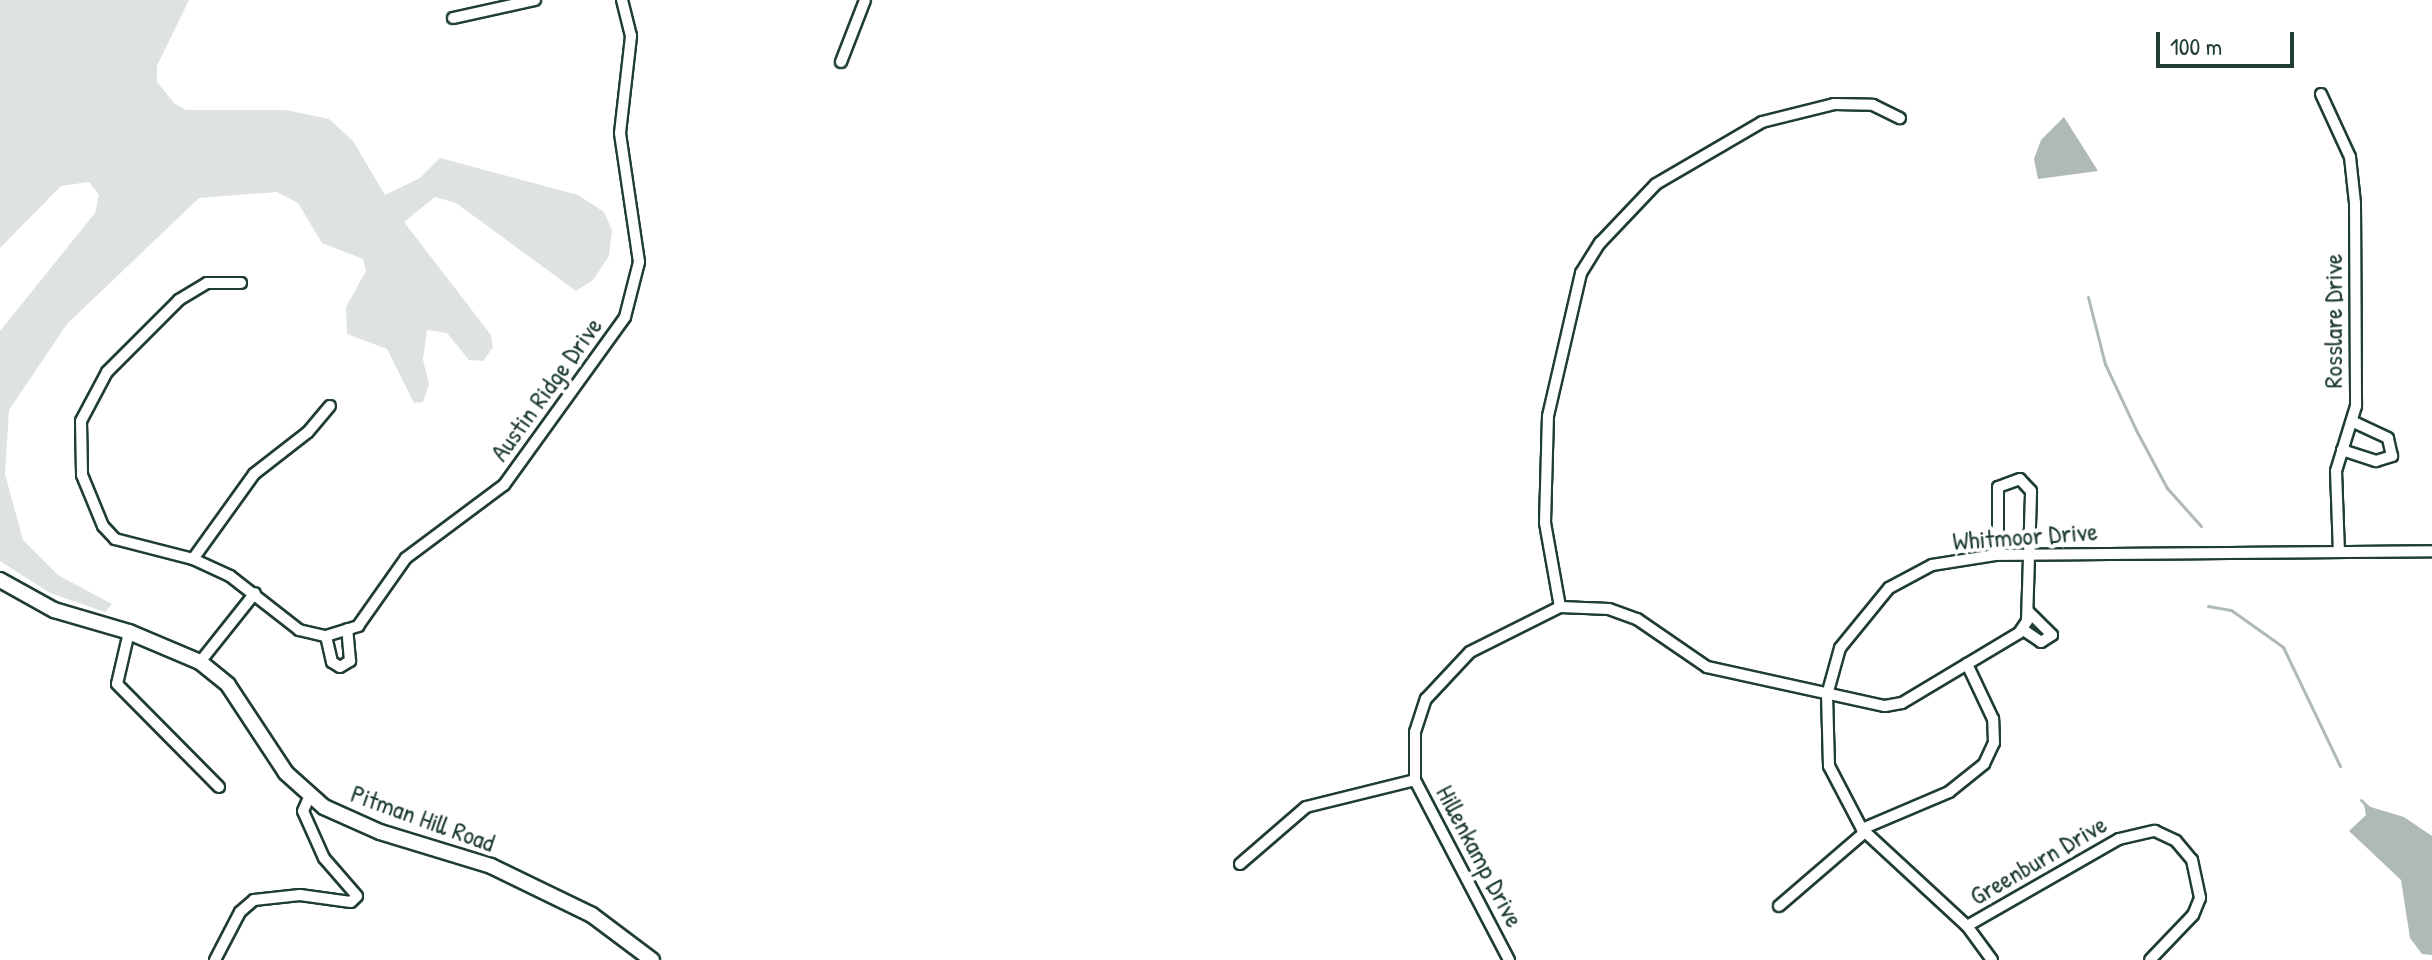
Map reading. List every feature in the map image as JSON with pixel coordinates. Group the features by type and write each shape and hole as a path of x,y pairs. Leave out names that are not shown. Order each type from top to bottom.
{"street":[{"path":"453,18 535,0"},
{"name":"Austin Ridge Drive","path":"326,636 347,629 376,608 406,558 430,536 485,504 504,485 614,337 631,303 639,244 620,133 631,36 622,0"},
{"path":"841,62 865,0"},
{"name":"Rosslare Drive","path":"2321,94 2353,173 2352,421 2336,471 2339,551"},
{"path":"1560,607 1545,523 1548,416 1578,286 1600,243 1656,184 1762,122 1834,104 1873,105 1900,118"},
{"path":"241,283 207,283 179,300 107,372 81,421 82,475 103,526 132,547 193,559 255,593 299,630 326,636 332,662 340,667 350,661 347,629"},
{"path":"193,559 254,474 308,432 330,406"},
{"path":"2342,450 2376,461 2392,456 2388,438 2352,421"},
{"path":"1998,554 1998,487 2013,478 2031,491 2033,552 2029,612 2022,629 2041,642 2052,635 2029,612"},
{"name":"Whitmoor Drive","path":"1992,960 1967,926 1863,830 1829,766 1827,695 1840,648 1889,588 1932,565 1998,554 2432,551"},
{"name":"Pitman Hill Road","path":"0,580 54,610 129,632 200,662 228,685 286,773 310,795 352,822 491,866 592,915 652,960"},
{"path":"200,662 255,593"},
{"name":"Hillenkamp Drive","path":"1509,960 1415,780 1415,732 1436,683 1470,652 1560,607 1609,609 1637,619 1707,667 1827,695 1902,703 2022,629"},
{"path":"129,632 117,684 219,787"},
{"path":"1779,906 1863,830 1970,780 1984,764 1994,743 1993,719 1967,664"},
{"path":"1240,864 1306,807 1415,780"},
{"path":"215,960 240,912 254,900 300,895 351,902 357,896 324,858 303,811 310,795"},
{"name":"Greenburn Drive","path":"1967,926 2119,839 2155,831 2176,841 2192,860 2200,898 2193,915 2150,960"}],"shaded area":[{"path":"0,0 189,0 157,66 157,82 175,104 186,110 286,110 329,119 353,141 385,195 420,178 440,158 578,195 604,212 612,230 609,256 593,280 576,291 456,203 435,197 404,222 491,335 493,347 483,361 469,360 447,333 427,330 423,360 429,384 423,402 414,403 387,349 347,334 346,307 366,271 363,259 322,243 298,203 277,192 199,198 67,324 9,410 5,474 23,540 58,575 112,604 105,612 50,593 0,561 0,331 95,213 99,195 89,182 61,186 0,248"},
{"path":"2064,117 2098,171 2038,179 2034,159 2041,140"},
{"path":"2364,805 2404,817 2432,836 2432,955 2422,954 2410,938 2401,880 2349,831 2366,815"}],"waterway":[{"path":"2088,297 2105,364 2136,430 2167,488 2201,526"},
{"path":"2208,606 2231,610 2283,647 2340,766"},
{"path":"2361,800 2372,811"}]}
